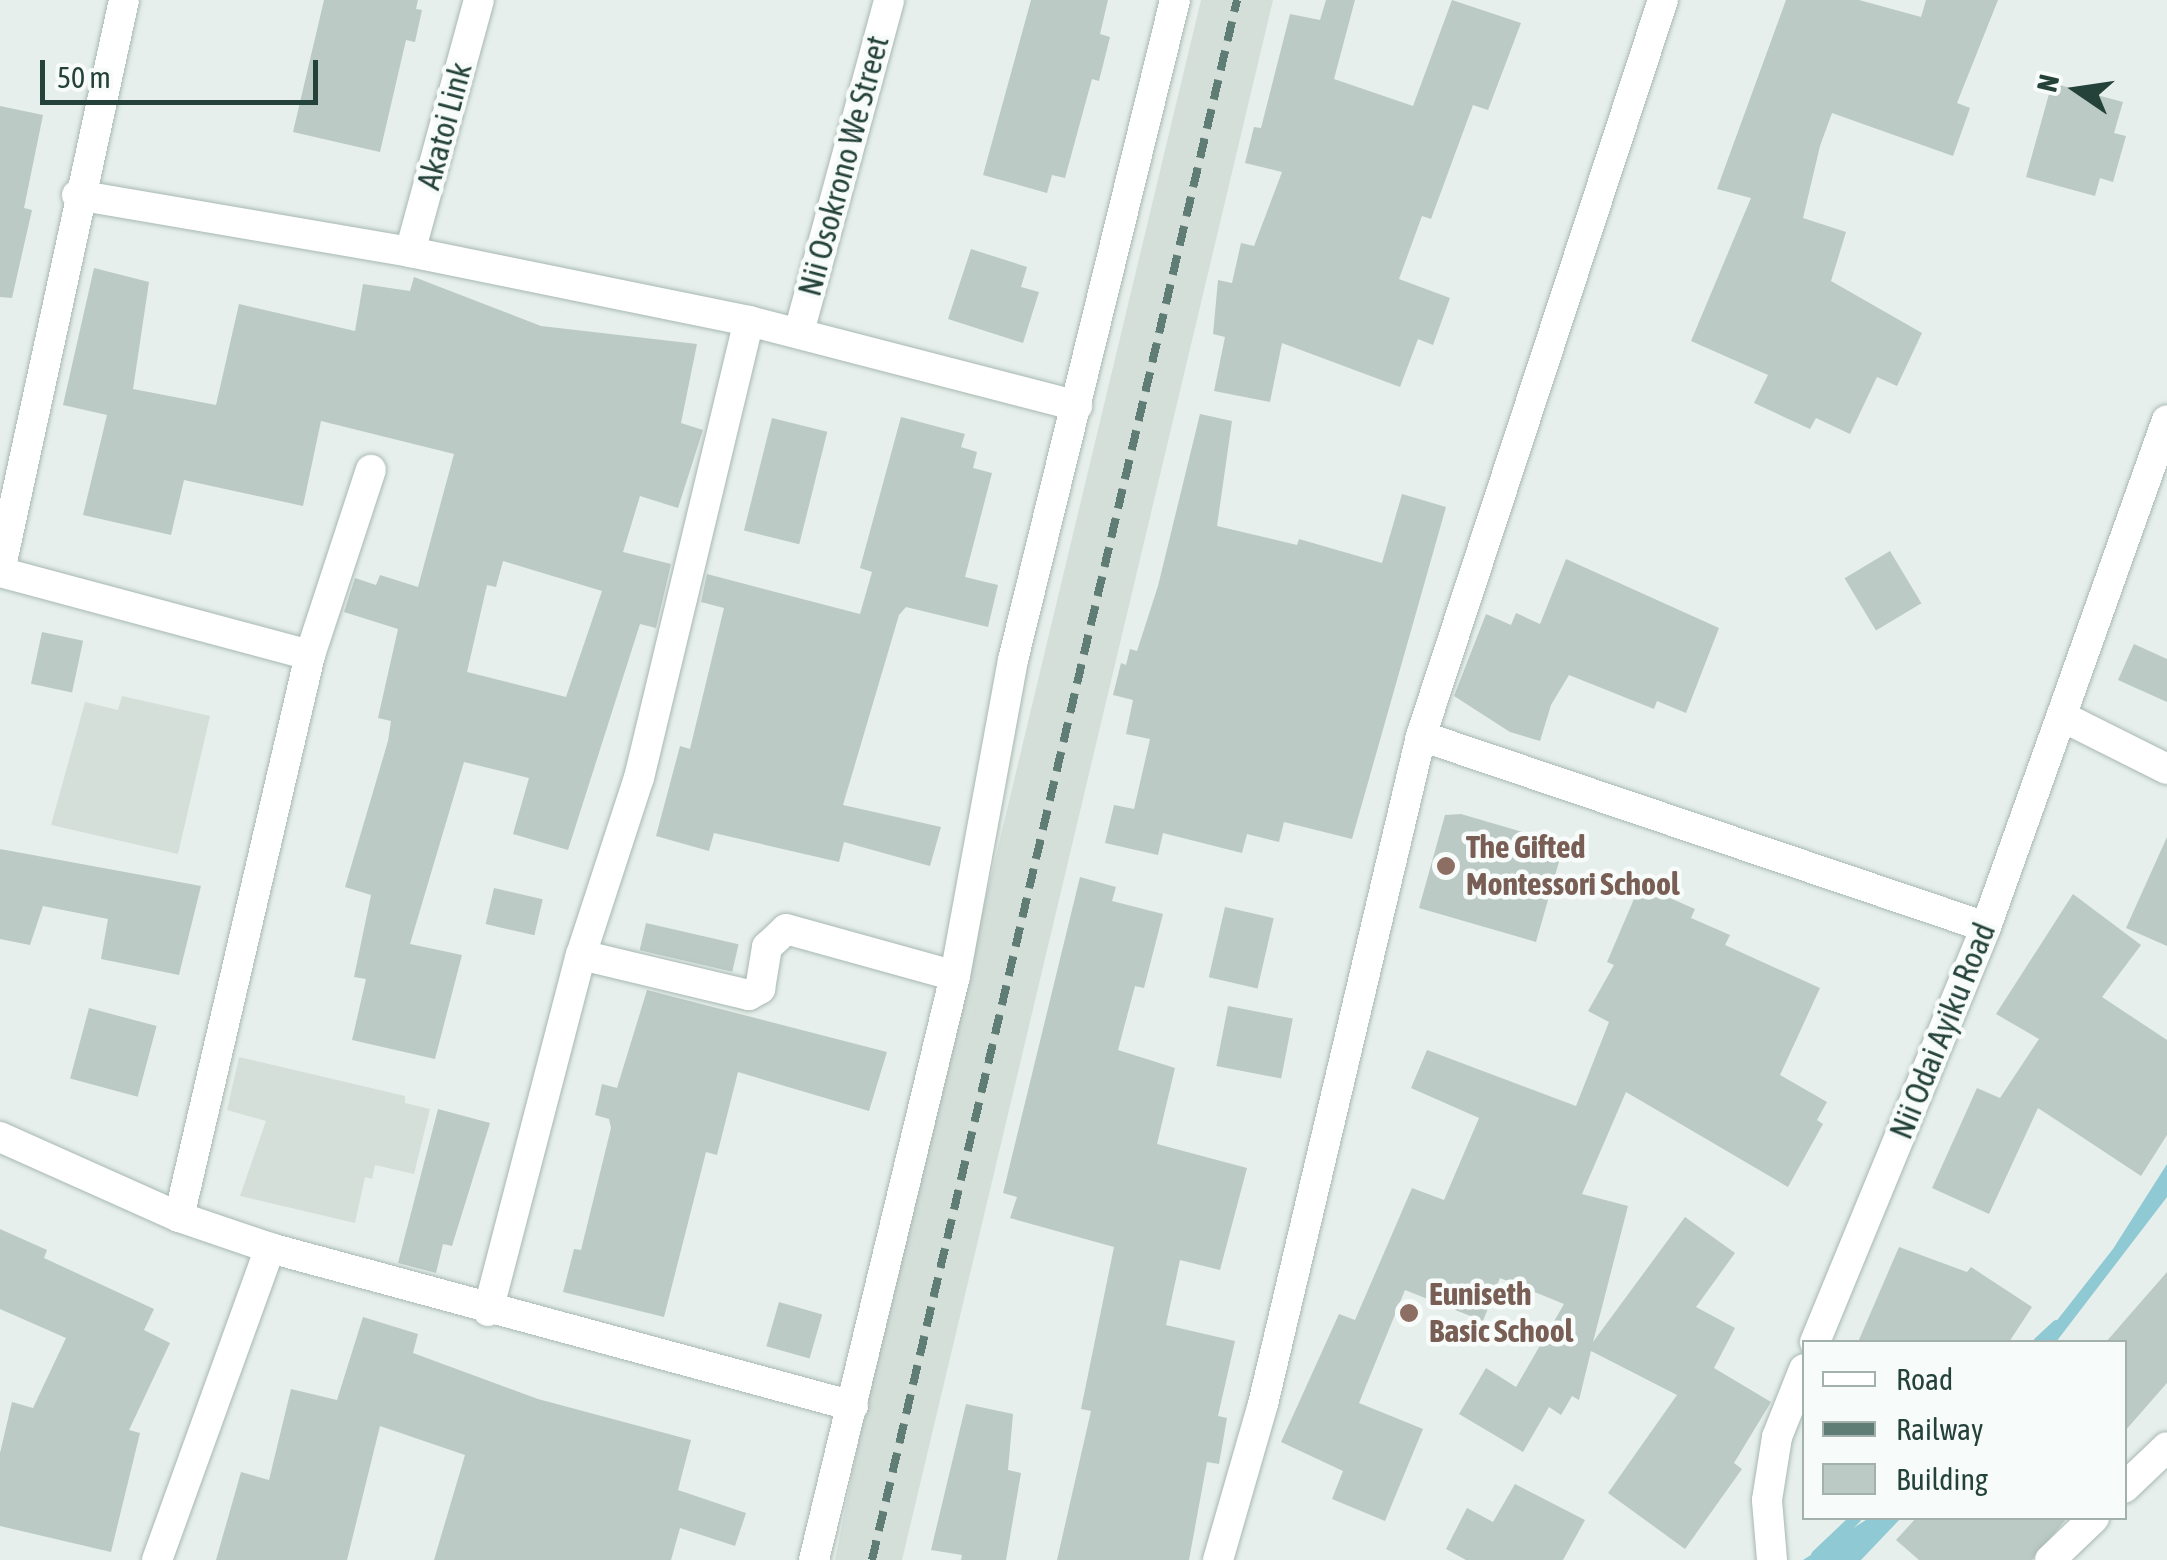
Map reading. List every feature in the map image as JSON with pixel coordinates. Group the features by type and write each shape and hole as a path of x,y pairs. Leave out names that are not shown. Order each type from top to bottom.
{"street":[{"path":"124,0 78,195 0,572 310,654"},
{"name":"Akatoi Link","path":"410,252 480,0"},
{"name":"Nii Osokrono We Street","path":"799,332 889,0"},
{"path":"814,1560 954,976 1012,660 1078,406 1175,0"},
{"path":"1218,1560 1264,1404 1421,736 1514,467 1663,0"},
{"path":"78,195 410,252 749,321 1078,406"},
{"path":"488,1312 582,955 639,778 749,321"},
{"name":"Nii Odai Ayiku Road","path":"1817,1340 1986,927 2065,718 2167,420"},
{"path":"179,1216 310,654 371,470"},
{"path":"2065,718 2167,769"},
{"path":"1421,736 1986,927"},
{"path":"582,955 749,995 760,988 767,947 786,929 954,976"},
{"path":"0,1137 179,1216 270,1248 488,1312 854,1406"},
{"path":"157,1560 270,1248"},
{"path":"1772,1560 1767,1500 1776,1438 1802,1374"},
{"path":"2127,1485 2167,1446"},
{"path":"2050,1560 2092,1520"}],"shaded area":[{"path":"1201,0 1273,0 902,1560 835,1560 873,1369"},
{"path":"122,696 210,716 178,854 51,825 85,702 118,710"},
{"path":"239,1057 405,1096 405,1103 430,1109 414,1174 375,1165 372,1179 365,1177 355,1223 240,1196 266,1121 227,1110"}],"water":[{"path":"2167,1164 2167,1197 2058,1340 2042,1340 2113,1249"},
{"path":"1866,1520 1899,1520 1861,1560 1803,1560"}],"building":[{"path":"324,0 418,0 416,9 422,10 415,42 406,40 380,152 293,132"},
{"path":"1031,0 1108,0 1100,34 1110,37 1099,81 1092,79 1065,178 1052,175 1047,193 983,175"},
{"path":"1326,0 1355,0 1334,79 1413,106 1452,0 1521,23 1488,110 1473,105 1431,219 1422,216 1399,279 1450,298 1433,345 1418,339 1400,387 1282,343 1270,402 1214,391 1225,337 1213,334 1218,280 1232,283 1241,243 1254,246 1282,172 1245,163 1254,127 1261,128 1290,14 1320,20"},
{"path":"1786,0 1859,0 1921,17 1926,0 1998,0 1957,103 1970,108 1953,156 1832,113 1820,146 1803,218 1846,232 1831,281 1922,333 1897,386 1877,377 1850,434 1816,418 1810,429 1754,403 1768,375 1691,341 1751,198 1717,189"},
{"path":"2052,83 2123,102 2114,133 2126,136 2113,182 2100,178 2095,196 2026,177"},
{"path":"0,106 43,115 24,208 32,210 12,298 0,297"},
{"path":"971,249 1027,267 1021,287 1039,292 1023,343 948,319"},
{"path":"94,268 149,282 133,389 216,405 239,304 355,331 363,284 410,291 414,277 541,326 697,344 681,423 703,430 678,508 640,496 623,552 671,564 656,628 640,624 568,850 513,834 529,778 464,762 410,944 462,955 435,1059 352,1040 366,979 354,977 371,895 345,887 388,741 391,721 378,718 398,629 344,612 355,578 376,585 380,575 418,587 454,454 321,421 303,506 184,480 171,535 83,515 107,415 63,405","holes":["503,561 602,591 566,697 467,672 487,585 496,587"]},
{"path":"1200,414 1232,421 1217,526 1297,545 1299,539 1382,563 1402,494 1446,507 1352,839 1284,822 1279,842 1247,834 1242,853 1163,833 1158,855 1105,843 1114,805 1134,809 1150,739 1126,734 1133,700 1113,695 1121,663 1126,665 1130,649 1137,651 1158,586"},
{"path":"901,417 965,434 961,447 977,452 973,468 992,473 965,577 998,585 988,627 906,607 899,615 843,805 941,827 930,866 844,842 839,862 714,833 709,851 656,836 680,746 690,749 724,608 701,602 707,574 860,614 872,572 860,568"},
{"path":"772,418 827,432 799,544 744,531"},
{"path":"1890,551 1921,603 1876,631 1845,578"},
{"path":"1566,559 1719,628 1686,713 1657,701 1654,709 1569,675 1551,705 1540,741 1510,732 1454,696 1486,614 1511,625 1516,613 1540,624"},
{"path":"42,632 83,641 72,693 31,684"},
{"path":"2134,644 2167,659 2167,702 2118,680"},
{"path":"1461,814 1564,844 1536,942 1419,908 1445,815"},
{"path":"2167,837 2167,946 2126,928"},
{"path":"0,849 201,886 179,975 101,959 108,919 43,906 30,945 0,939"},
{"path":"1080,877 1116,887 1112,901 1163,914 1144,988 1135,986 1118,1050 1175,1068 1157,1144 1247,1168 1220,1270 1180,1260 1166,1325 1235,1341 1218,1416 1227,1418 1219,1464 1207,1462 1189,1560 1057,1560 1091,1411 1081,1409 1114,1247 1010,1218 1017,1197 1003,1193"},
{"path":"1640,885 1695,909 1691,918 1730,935 1725,945 1820,988 1780,1075 1827,1102 1817,1120 1823,1124 1788,1187 1626,1092 1582,1194 1628,1206 1593,1342 1685,1217 1735,1253 1696,1307 1735,1328 1714,1368 1771,1402 1734,1463 1742,1469 1685,1549 1608,1493 1677,1395 1591,1351 1579,1400 1572,1396 1561,1415 1549,1407 1523,1452 1459,1414 1486,1368 1516,1387 1564,1304 1500,1278 1483,1321 1405,1290 1359,1403 1423,1429 1385,1521 1332,1499 1343,1471 1281,1442 1339,1314 1355,1320 1412,1188 1444,1200 1479,1118 1411,1088 1427,1050 1576,1106 1609,1022 1588,1011 1614,965 1607,962"},
{"path":"494,888 543,899 534,935 486,924"},
{"path":"2073,894 2141,945 2102,997 2167,1040 2167,1135 2141,1176 2038,1108 1989,1214 1932,1188 1977,1088 2000,1098 2039,1039 1996,1014"},
{"path":"1225,907 1274,918 1258,988 1209,977"},
{"path":"646,923 739,944 732,972 640,950"},
{"path":"647,990 887,1052 869,1111 738,1072 717,1155 706,1152 664,1317 563,1292 574,1249 581,1250 611,1128 609,1119 595,1115 602,1084 617,1088"},
{"path":"1228,1006 1293,1019 1281,1078 1216,1066"},
{"path":"89,1008 157,1026 138,1097 70,1079"},
{"path":"438,1109 490,1123 452,1246 443,1244 436,1273 398,1263"},
{"path":"0,1229 47,1250 44,1258 154,1309 144,1330 170,1343 129,1430 140,1433 111,1552 0,1526 0,1453 12,1402 33,1408 66,1338 0,1309"},
{"path":"1899,1247 1967,1272 1971,1267 2032,1307 2010,1340 1859,1340"},
{"path":"2167,1272 2167,1383 2127,1429 2127,1340 2108,1340"},
{"path":"779,1302 822,1314 810,1359 766,1346"},
{"path":"363,1317 418,1334 413,1353 538,1399 691,1440 678,1490 746,1513 735,1546 680,1528 671,1560 434,1560 465,1455 380,1426 347,1560 216,1560 241,1472 269,1480 291,1389 337,1400"},
{"path":"966,1404 1013,1414 1008,1470 1021,1473 1006,1560 961,1560 962,1555 931,1550"},
{"path":"1515,1484 1585,1520 1563,1560 1466,1560 1446,1549 1467,1508 1493,1522"},
{"path":"1914,1520 2065,1520 2032,1560 1919,1560 1896,1540"}],"waterway":[{"path":"2040,1340 2056,1325"},
{"path":"1816,1555 1853,1520"}],"railway":[{"path":"872,1560 1237,0"}],"place":[{"name":"The Gifted Montessori School","path":"1446,866"},
{"name":"Euniseth Basic School","path":"1409,1313"}]}
